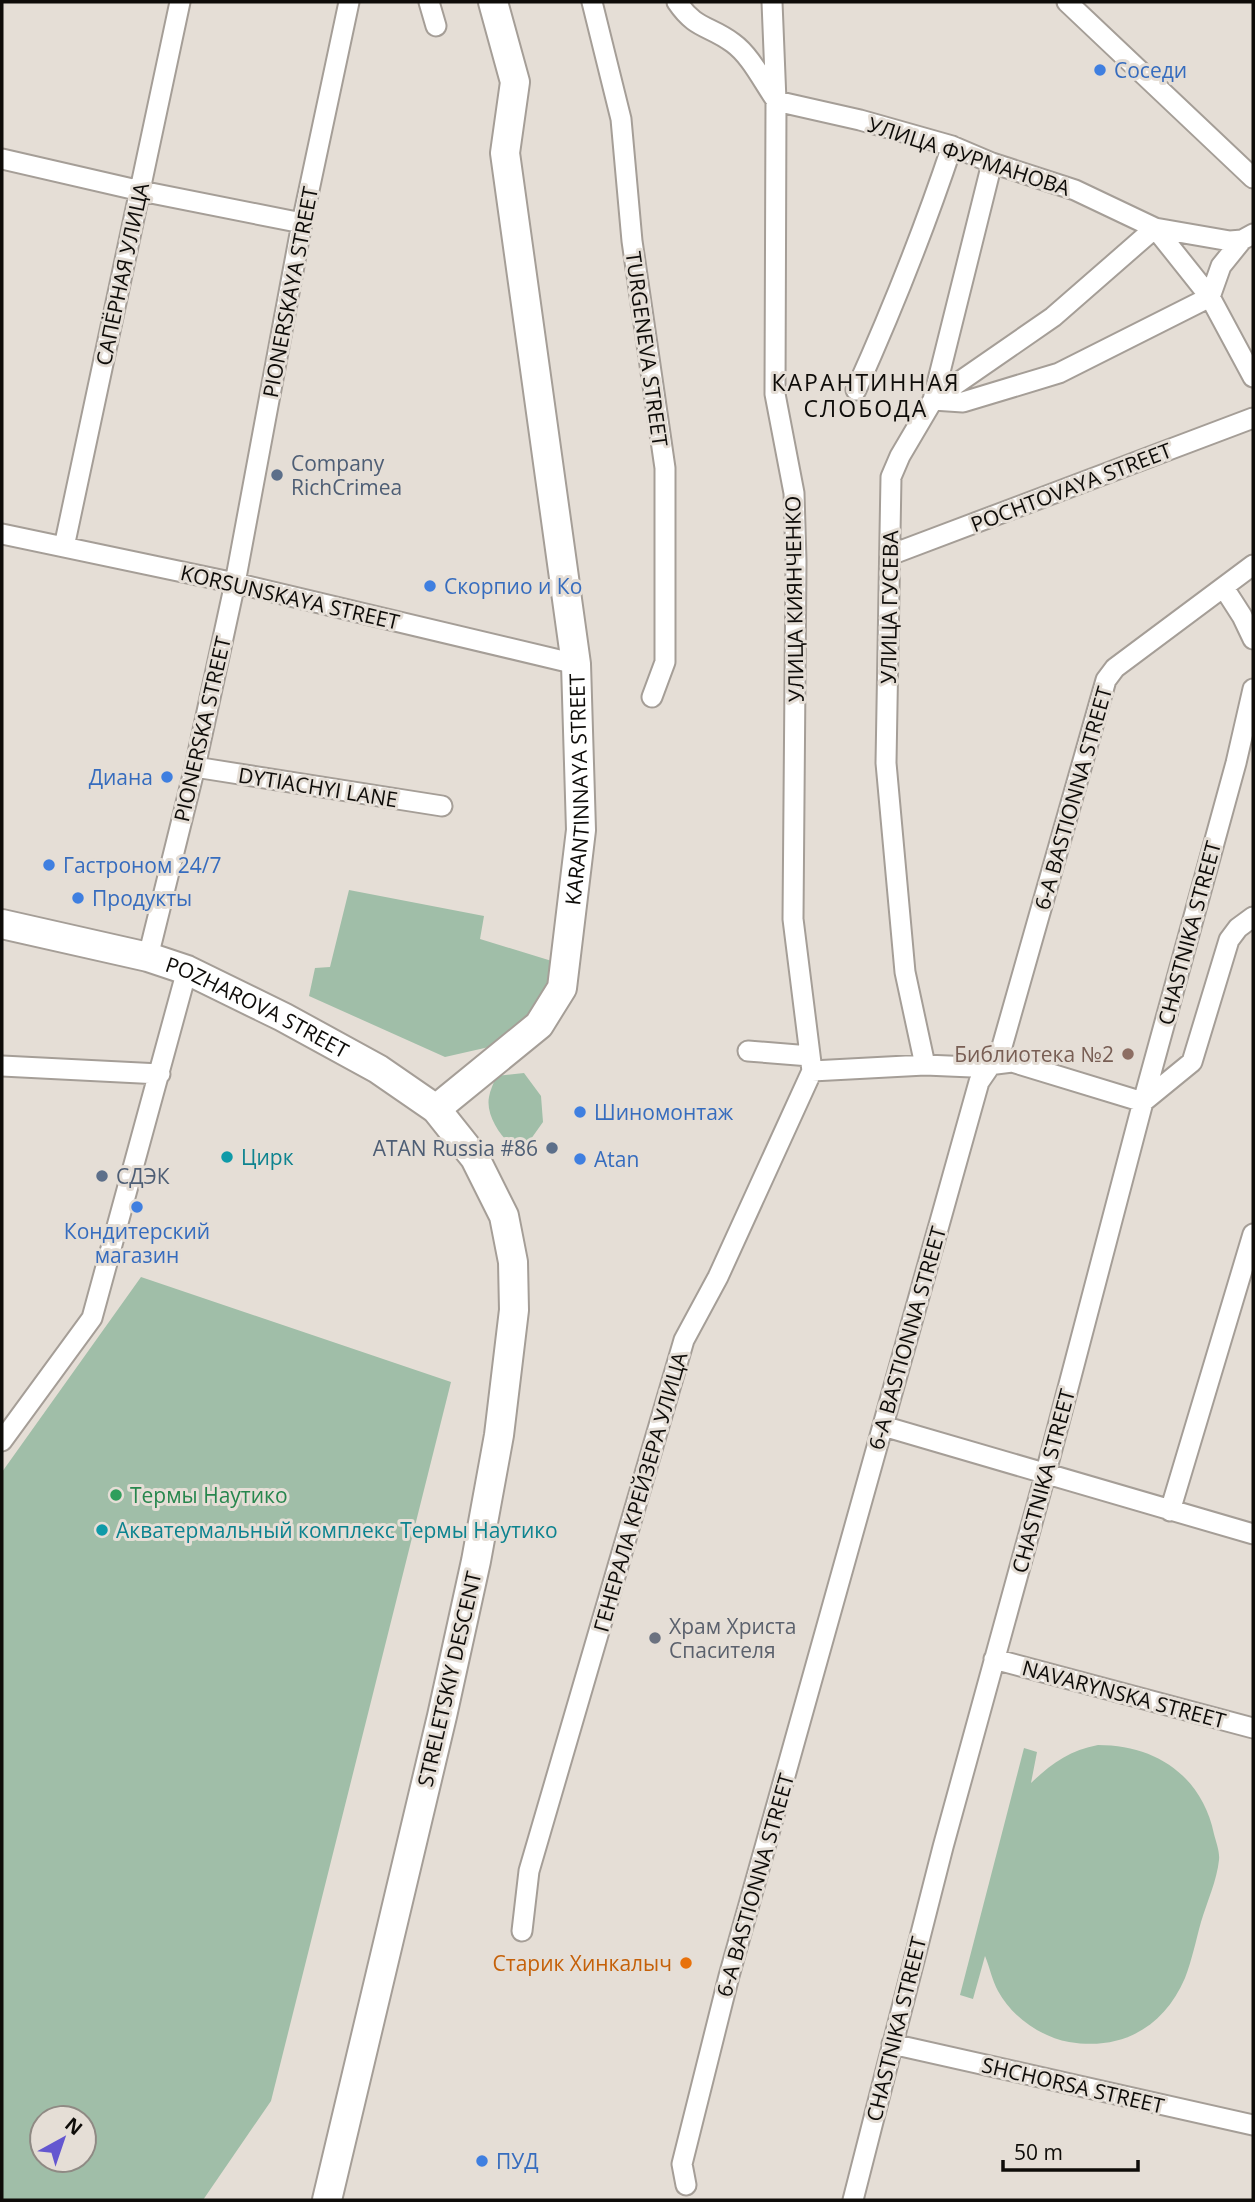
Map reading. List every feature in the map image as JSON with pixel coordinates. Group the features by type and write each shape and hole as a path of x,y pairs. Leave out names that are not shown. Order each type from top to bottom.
{"main road":[{"name":"KARANTINNAYA STREET","path":"436,1109 539,1025 562,988 581,830 576,664 505,153 515,82 493,2"},
{"name":"POZHAROVA STREET","path":"2,924 148,957 187,970 283,1017 368,1064 436,1109 475,1158"},
{"name":"STRELETSKIY DESCENT","path":"327,2200 442,1716 499,1435 514,1310 513,1262 504,1216 475,1158"}],"street":[{"name":"САПЁРНАЯ УЛИЦА","path":"64,547 180,2"},
{"name":"PIONERSKAYA STREET","path":"234,583 302,223 349,2"},
{"path":"429,2 436,26"},
{"name":"TURGENEVA STREET","path":"592,2 621,119 632,241 665,468 665,662 652,697"},
{"path":"677,2 693,22 733,43 742,51 776,101"},
{"name":"УЛИЦА КИЯНЧЕНКО","path":"772,2 776,101 775,394 793,493 796,561 793,919 811,1063"},
{"path":"1068,2 1253,178"},
{"name":"УЛИЦА ФУРМАНОВА","path":"776,101 860,120 952,146 992,163 1075,190 1155,228 1217,240 1248,237"},
{"path":"856,390 892,312 928,220 952,146"},
{"path":"2,159 141,191 302,223"},
{"name":"УЛИЦА ГУСЕВА","path":"925,1066 905,972 886,762 891,477 900,456 933,400 992,163"},
{"path":"933,400 1053,317 1155,228"},
{"name":"УЛИЦА ФУРМАНОВА","path":"1155,228 1210,297 1253,377"},
{"path":"933,400 963,402 1059,373 1210,297 1222,266 1248,237"},
{"name":"POCHTOVAYA STREET","path":"890,555 1253,418"},
{"name":"KORSUNSKAYA STREET","path":"2,534 234,583 576,664"},
{"name":"6-A BASTIONNA STREET","path":"686,2185 682,2164 722,2000 979,1082 1001,1050 1106,680 1115,668 1253,565"},
{"name":"PIONERSKA STREET","path":"148,957 195,767 234,583"},
{"path":"1224,588 1253,639"},
{"name":"CHASTNIKA STREET","path":"853,2200 994,1659 1236,763 1253,689"},
{"path":"1236,763 1253,750"},
{"name":"DYTIACHYI LANE","path":"195,767 442,806"},
{"path":"748,1051 811,1063 992,1066 1012,1062 1143,1102 1192,1062 1229,940 1238,928 1253,917"},
{"path":"2,1441 92,1318 187,970"},
{"name":"ГЕНЕРАЛА КРЕЙЗЕРА УЛИЦА","path":"522,1931 529,1871 684,1340 718,1277 811,1063"},
{"path":"2,1066 160,1074"},
{"path":"1170,1511 1253,1234"},
{"path":"883,1426 1253,1534"},
{"name":"NAVARYNSKA STREET","path":"994,1659 1253,1728"},
{"name":"SHCHORSA STREET","path":"892,2044 1253,2125"}],"green space":[{"path":"349,890 484,916 480,939 555,962 537,1014 489,1047 445,1057 309,996 315,968 330,967"},
{"path":"524,1073 541,1096 543,1122 521,1153 498,1129 489,1105 496,1076"},
{"path":"141,1277 451,1382 271,2101 203,2200 2,2200 2,1472"},
{"path":"1098,1745 1119,1746 1157,1758 1187,1780 1208,1814 1219,1857 1190,1964 1176,1995 1153,2022 1139,2032 1107,2043 1088,2044 1048,2036 1019,2017 998,1991 985,1956 973,1999 960,1995 1024,1748 1037,1752 1031,1783 1062,1759 1079,1750"}],"place":[{"name":"Соседи","path":"1100,70"},
{"name":"Company RichCrimea","path":"277,475"},
{"name":"Скорпио и Ко","path":"430,586"},
{"name":"Диана","path":"167,777"},
{"name":"Гастроном 24/7","path":"49,865"},
{"name":"Продукты","path":"78,898"},
{"name":"Библиотека №2","path":"1128,1054"},
{"name":"Шиномонтаж","path":"580,1112"},
{"name":"ATAN Russia #86","path":"552,1148"},
{"name":"Цирк","path":"227,1157"},
{"name":"Atan","path":"580,1159"},
{"name":"СДЭК","path":"102,1176"},
{"name":"Кондитерский магазин","path":"137,1207"},
{"name":"Термы Наутико","path":"116,1495"},
{"name":"Акватермальный комплекс Термы Наутико","path":"102,1530"},
{"name":"Храм Христа Спасителя","path":"655,1638"},
{"name":"Старик Хинкалыч","path":"686,1963"},
{"name":"ПУД","path":"482,2161"}],"district":[{"name":"КАРАНТИННАЯ СЛОБОДА","path":"866,395"}]}
